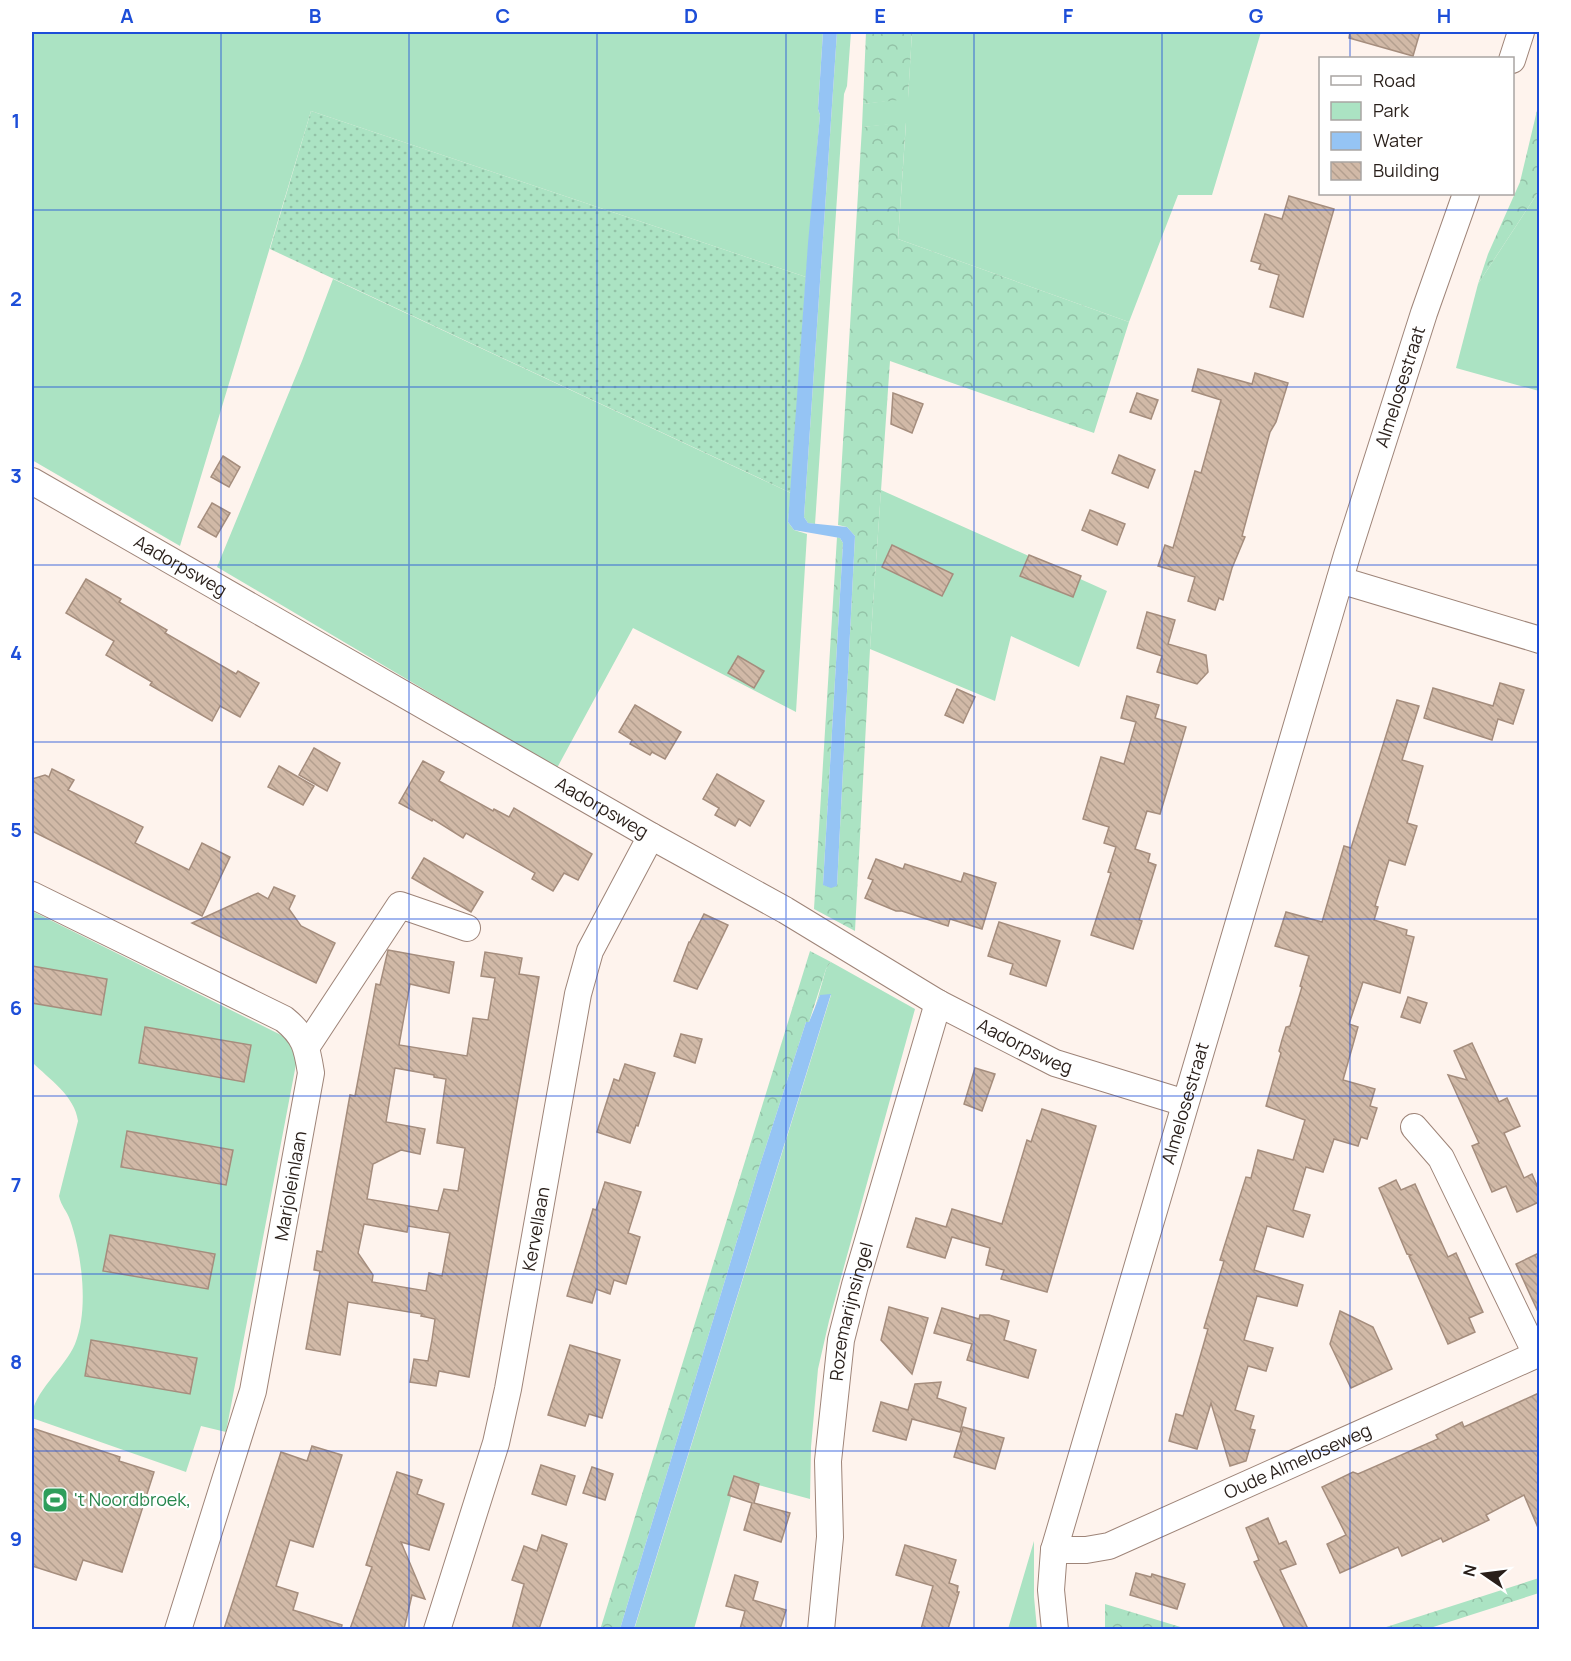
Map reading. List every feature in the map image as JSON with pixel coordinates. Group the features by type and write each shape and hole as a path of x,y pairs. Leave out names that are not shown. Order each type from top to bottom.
{"street":[{"path":"1513,57 1521,32"},
{"name":"Almelosestraat","path":"1055,1629 1051,1590 1054,1550 1340,580 1424,313 1466,195"},
{"name":"Aadorpsweg","path":"32,481 651,836 808,923 938,1003 1055,1063 1185,1103"},
{"path":"1340,580 1539,640"},
{"name":"Kervellaan","path":"438,1629 498,1432 508,1389 578,994 590,951 651,836"},
{"path":"32,895 284,1019 297,1029 307,1046 400,905 466,928"},
{"name":"Rozemarijnsingel","path":"821,1629 830,1537 828,1461 841,1340 938,1003"},
{"name":"Marjoleinlaan","path":"178,1629 244,1427 255,1381 311,1073 307,1046"},
{"name":"Oude Almeloseweg","path":"1054,1550 1086,1550 1109,1546 1538,1354 1441,1158 1414,1127"}],"green space":[{"path":"32,32 823,32 818,109 820,115 806,277 311,111 180,546 32,460"},
{"path":"837,32 851,32 847,86 844,94 815,524 808,523 804,517"},
{"path":"866,32 912,32 908,99 863,104"},
{"path":"912,32 1261,32 1212,195 1178,195 1129,322 898,239 906,123 862,127 863,104 908,98"},
{"path":"1539,102 1539,191 1478,284 1488,254 1520,182"},
{"path":"311,111 806,277 791,493 270,249"},
{"path":"906,122 898,239 1129,322 1094,433 890,361 870,649 855,931 814,909 837,537 843,543 823,885 837,886 855,536 847,527 838,525 862,127"},
{"path":"1539,191 1539,391 1456,368 1478,284"},
{"path":"333,279 791,493 788,522 794,530 807,534 796,712 633,628 557,768 217,567 302,361"},
{"path":"881,490 1107,591 1079,667 1011,636 995,701 870,649"},
{"path":"32,911 289,1039 297,1059 226,1432 201,1426 186,1472 32,1418 37,1400 75,1344 82,1315 83,1299 78,1249 70,1220 59,1196 78,1121 67,1096 32,1062"},
{"path":"810,951 831,962 826,969 809,1022 806,1022 757,1174 620,1629 600,1630"},
{"path":"831,962 915,1009 829,1321 818,1369 811,1447 810,1499 736,1479 694,1629 634,1630 831,995 820,995 815,1008 826,969"},
{"path":"1034,1541 1034,1597 1037,1629 1008,1629"},
{"path":"1539,1578 1539,1593 1427,1629 1380,1629"},
{"path":"1105,1604 1187,1629 1105,1629"}],"water":[{"path":"823,32 837,32 804,517 808,523 847,527 855,536 837,886 831,888 823,885 843,543 840,538 794,530 788,522 808,243 820,115 818,109"},
{"path":"831,994 634,1629 620,1629 757,1174 806,1022 809,1022 820,995"}],"building":[{"path":"1350,32 1420,32 1413,56 1349,38"},
{"path":"1289,196 1334,209 1303,317 1270,307 1279,275 1259,269 1261,264 1251,261 1265,214 1282,219"},
{"path":"1198,369 1252,384 1255,373 1288,383 1276,422 1270,432 1242,536 1245,537 1232,568 1223,600 1219,598 1215,610 1188,601 1195,577 1158,566 1165,545 1173,548 1195,471 1201,473 1221,400 1192,391"},
{"path":"893,393 923,404 912,433 891,424"},
{"path":"1137,393 1158,400 1151,419 1130,412"},
{"path":"1119,455 1155,470 1148,488 1112,473"},
{"path":"223,456 240,467 229,487 211,477"},
{"path":"212,503 230,513 216,537 198,527"},
{"path":"1090,510 1125,524 1117,545 1082,530"},
{"path":"892,545 953,574 942,596 882,567"},
{"path":"1029,555 1081,576 1073,597 1020,576"},
{"path":"86,579 121,599 119,602 167,630 165,633 236,674 238,671 259,683 240,717 220,706 212,721 150,685 152,682 106,655 114,641 66,613"},
{"path":"1147,612 1175,620 1168,644 1206,655 1208,672 1197,684 1157,672 1162,656 1137,648"},
{"path":"738,656 764,671 754,688 728,673"},
{"path":"1500,683 1524,690 1513,724 1498,719 1492,740 1424,718 1433,688 1493,706"},
{"path":"957,689 975,697 963,723 945,715"},
{"path":"1127,696 1159,705 1155,718 1186,727 1160,814 1147,811 1135,849 1150,854 1148,862 1156,865 1139,920 1142,921 1133,949 1091,935 1111,873 1108,872 1116,847 1104,843 1109,827 1083,819 1101,757 1124,764 1136,722 1121,718"},
{"path":"1397,700 1419,706 1402,760 1423,766 1407,823 1417,826 1405,865 1389,860 1375,906 1378,907 1374,920 1407,930 1406,935 1414,937 1400,993 1363,982 1349,1024 1358,1027 1343,1080 1375,1089 1370,1106 1377,1108 1367,1139 1361,1137 1358,1146 1334,1139 1323,1172 1306,1167 1293,1210 1310,1215 1303,1237 1267,1226 1254,1270 1303,1285 1297,1306 1257,1296 1244,1340 1273,1348 1266,1371 1248,1366 1235,1410 1254,1416 1250,1429 1255,1430 1246,1461 1230,1466 1211,1403 1197,1449 1169,1441 1176,1414 1183,1416 1208,1329 1204,1328 1224,1261 1220,1260 1246,1177 1251,1178 1258,1150 1293,1160 1305,1120 1266,1106 1281,1053 1279,1051 1282,1040 1286,1027 1290,1026 1309,956 1275,946 1286,912 1322,922 1344,846 1351,848"},
{"path":"635,705 681,732 665,759 652,752 650,755 630,744 632,740 619,732"},
{"path":"314,748 340,763 327,791 299,775"},
{"path":"423,761 444,772 439,781 493,811 494,809 509,817 514,808 592,854 578,880 564,873 553,891 532,879 535,873 466,833 463,838 433,819 432,821 399,803"},
{"path":"279,766 314,786 303,805 268,787"},
{"path":"52,769 74,780 68,790 143,827 135,843 189,870 202,843 230,857 202,916 32,831 32,779 45,775 49,777"},
{"path":"717,774 764,801 750,826 739,819 735,826 715,815 719,808 703,799"},
{"path":"424,858 483,892 471,912 412,878"},
{"path":"876,859 903,869 905,864 961,882 964,873 996,883 982,929 950,919 948,926 896,911 865,898 873,880 868,878"},
{"path":"274,887 295,896 289,909 301,926 335,943 316,983 192,923 258,893 268,899"},
{"path":"704,914 728,925 697,989 674,981 689,942"},
{"path":"999,922 1060,941 1046,986 1010,974 1013,964 988,956"},
{"path":"388,950 454,962 449,993 410,984 399,1045 467,1056 473,1018 488,1020 495,978 481,976 485,952 522,958 519,974 539,977 469,1377 439,1371 436,1386 410,1382 414,1359 428,1361 432,1340 435,1319 421,1316 422,1314 348,1302 340,1355 306,1349 320,1271 314,1270 317,1251 322,1252 350,1095 355,1096 376,984 380,985","holes":["395,1068 446,1079 437,1143 465,1148 458,1191 444,1189 438,1211 367,1199 373,1164 401,1150 420,1154 425,1129 386,1122","364,1224 407,1232 408,1226 450,1233 442,1276 429,1273 426,1291 372,1282 373,1275 358,1253"]},
{"path":"32,966 107,979 101,1015 32,1003"},
{"path":"1408,997 1427,1003 1420,1023 1401,1017"},
{"path":"145,1027 251,1045 244,1082 139,1063"},
{"path":"681,1034 702,1039 695,1063 674,1056"},
{"path":"1472,1043 1499,1102 1507,1098 1520,1126 1504,1133 1524,1178 1532,1174 1539,1190 1539,1202 1517,1212 1506,1186 1492,1192 1472,1146 1479,1143 1448,1075 1467,1080 1454,1051"},
{"path":"625,1064 655,1073 638,1126 636,1125 630,1143 597,1132 614,1079 619,1081"},
{"path":"975,1068 995,1074 982,1111 964,1104"},
{"path":"1042,1109 1096,1126 1047,1292 1001,1279 1004,1270 986,1265 990,1248 952,1237 945,1258 907,1247 916,1218 946,1227 952,1209 1002,1224 1027,1140 1031,1142"},
{"path":"127,1131 233,1150 226,1185 121,1167"},
{"path":"1396,1180 1401,1190 1415,1184 1448,1257 1456,1253 1483,1312 1469,1318 1475,1332 1448,1344 1409,1256 1411,1255 1407,1254 1379,1188"},
{"path":"605,1182 641,1192 628,1233 640,1237 626,1284 614,1280 610,1294 596,1289 592,1303 567,1296 593,1209 596,1210"},
{"path":"110,1235 215,1254 208,1289 103,1271"},
{"path":"1539,1253 1539,1314 1516,1264"},
{"path":"889,1307 928,1318 912,1374 881,1340"},
{"path":"942,1308 979,1319 980,1315 989,1315 1009,1321 1004,1340 1036,1350 1028,1378 967,1360 972,1344 934,1333"},
{"path":"1340,1311 1373,1327 1392,1369 1351,1388 1330,1344"},
{"path":"91,1340 197,1358 190,1394 85,1376"},
{"path":"570,1345 620,1360 602,1418 589,1414 585,1426 548,1415"},
{"path":"941,1382 937,1398 966,1408 960,1432 912,1419 906,1440 873,1431 881,1402 908,1410 915,1384"},
{"path":"1539,1393 1539,1530 1524,1495 1486,1515 1489,1520 1443,1542 1441,1538 1402,1556 1398,1547 1340,1573 1327,1544 1346,1535 1322,1487 1353,1472 1358,1474 1438,1439 1436,1435 1462,1422 1464,1427"},
{"path":"963,1427 1004,1438 995,1469 954,1457"},
{"path":"32,1428 120,1457 119,1461 154,1472 122,1572 83,1560 76,1580 32,1566"},
{"path":"312,1446 342,1455 313,1547 290,1540 276,1586 298,1593 293,1610 342,1625 341,1629 224,1629 281,1452 307,1461"},
{"path":"541,1465 575,1476 566,1505 532,1494"},
{"path":"592,1467 613,1474 605,1500 583,1493"},
{"path":"397,1472 422,1480 417,1494 444,1504 429,1550 401,1542 425,1599 412,1595 404,1629 350,1629 372,1567 366,1565"},
{"path":"734,1476 759,1484 754,1503 790,1513 781,1542 744,1530 752,1503 728,1495"},
{"path":"1268,1518 1279,1544 1286,1541 1296,1564 1280,1570 1308,1629 1285,1629 1254,1562 1259,1560 1246,1528"},
{"path":"542,1535 567,1544 539,1629 512,1629 524,1584 512,1580 524,1546 537,1551"},
{"path":"905,1545 956,1560 949,1583 958,1586 957,1592 959,1592 948,1629 921,1629 933,1586 896,1575"},
{"path":"1136,1573 1151,1577 1152,1574 1185,1584 1177,1609 1130,1595"},
{"path":"735,1575 758,1582 753,1600 786,1610 780,1629 740,1629 745,1611 726,1606"}],"place":[{"name":"'t Noordbroek,","path":"55,1500"}]}
